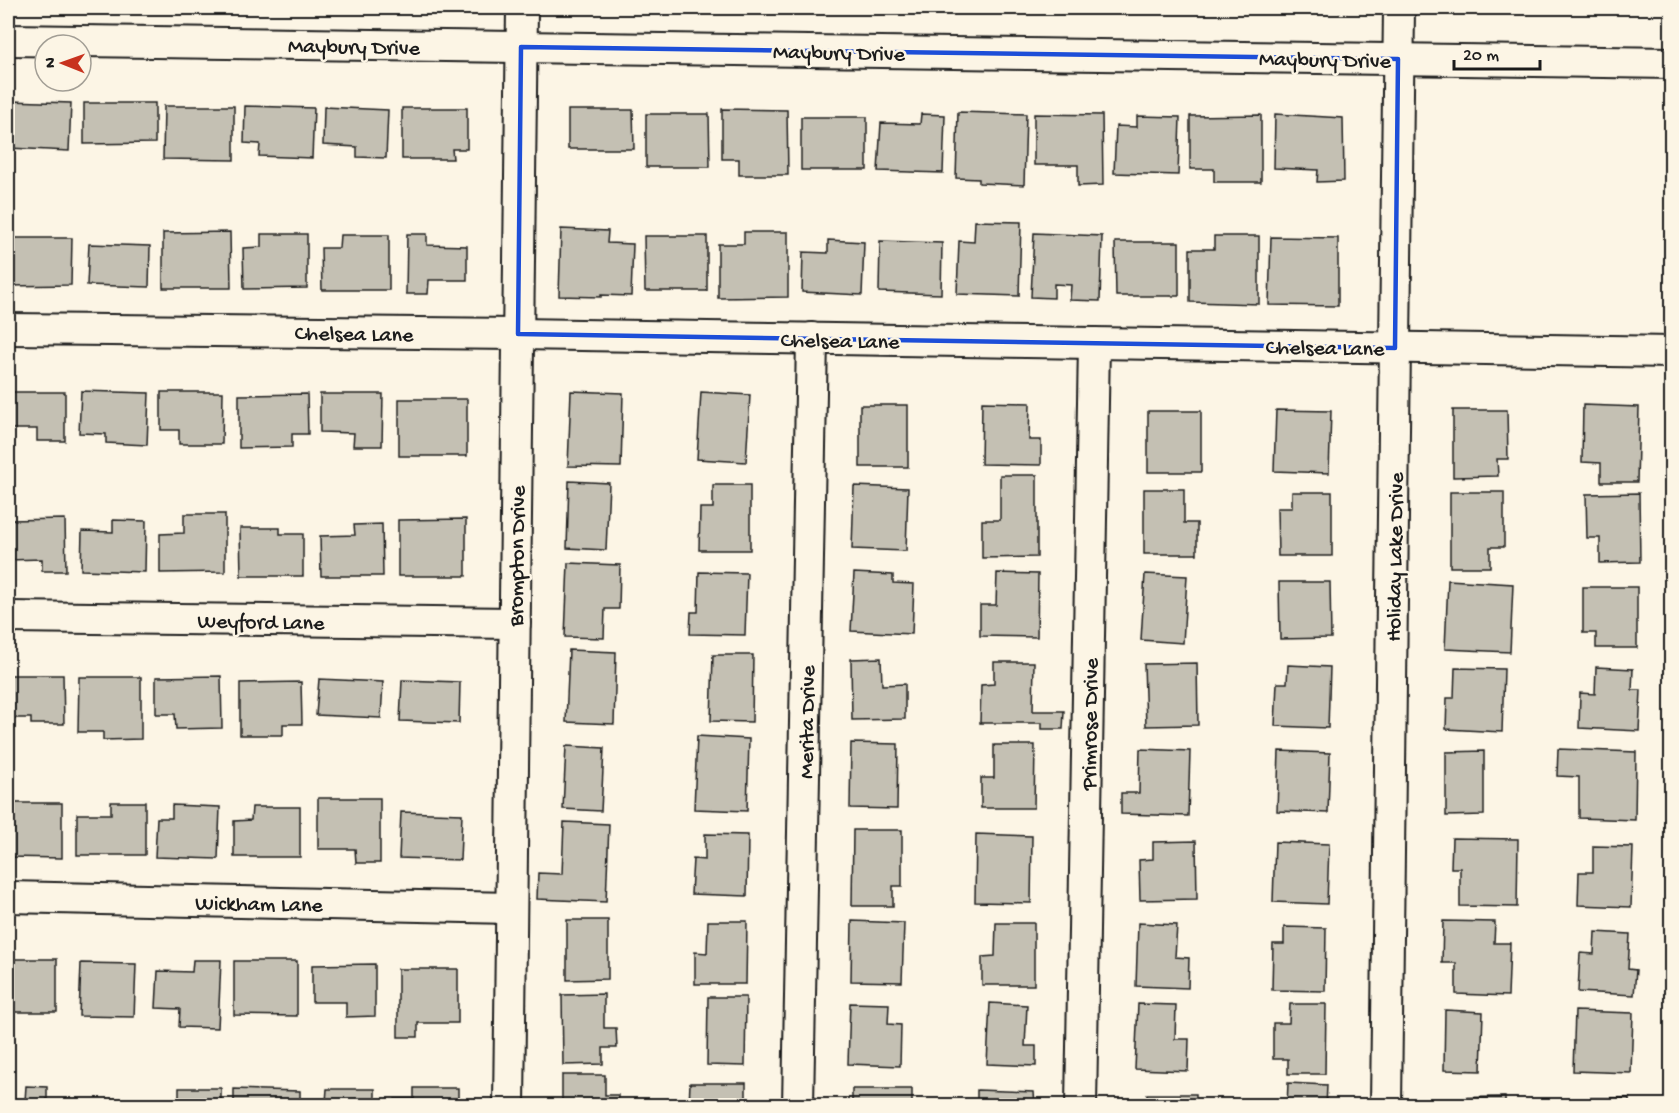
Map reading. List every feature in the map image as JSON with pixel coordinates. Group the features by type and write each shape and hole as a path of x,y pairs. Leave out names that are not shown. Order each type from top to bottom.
{"street":[{"name":"Brompton Drive","path":"509,1106 522,8"},
{"name":"Holiday Lake Drive","path":"1386,1106 1399,8"},
{"name":"Maybury Drive","path":"8,40 1671,63"},
{"name":"Chelsea Lane","path":"8,329 812,338 1671,352"},
{"name":"Merita Drive","path":"798,1106 812,338"},
{"name":"Primrose Drive","path":"1081,1106 1094,343"},
{"name":"Weyford Lane","path":"8,617 515,623"},
{"name":"Wickham Lane","path":"8,897 511,908"}],"highlighted area":[{"path":"521,47 1398,59 1395,348 518,334"}],"building":[{"path":"871,8 871,10 800,9"},
{"path":"880,8 948,8 948,12 880,12"},
{"path":"1045,8 1112,8 1112,11 1076,10 1076,14 1044,13"},
{"path":"1273,8 1273,9 1211,9"},
{"path":"1288,8 1349,8 1349,11 1288,11"},
{"path":"10,101 71,103 69,151 9,148"},
{"path":"84,103 155,103 155,143 84,144"},
{"path":"164,106 234,106 234,160 163,159"},
{"path":"245,106 314,108 312,158 259,156 260,144 244,143"},
{"path":"324,107 388,110 386,158 357,157 357,147 323,145"},
{"path":"402,108 467,108 467,149 452,149 453,159 402,159"},
{"path":"722,109 787,110 788,175 739,175 739,159 722,159"},
{"path":"568,110 633,110 634,149 568,149"},
{"path":"958,112 1026,114 1024,185 979,183 979,179 956,178"},
{"path":"646,114 709,114 710,167 646,167"},
{"path":"921,114 945,115 943,173 878,171 881,123 920,124"},
{"path":"1034,114 1102,115 1103,185 1078,186 1078,165 1034,165"},
{"path":"1275,114 1343,118 1344,181 1317,182 1318,170 1274,168"},
{"path":"1261,115 1261,182 1214,182 1214,169 1190,169 1190,116"},
{"path":"1137,116 1180,117 1178,175 1114,173 1116,126 1137,127"},
{"path":"801,117 867,117 867,170 801,170"},
{"path":"975,221 1021,222 1019,296 957,294 959,241 974,242"},
{"path":"561,229 608,231 607,243 633,244 631,296 559,296"},
{"path":"230,232 231,288 163,288 163,233"},
{"path":"744,232 788,232 788,297 718,298 718,244 744,244"},
{"path":"1034,233 1102,236 1100,301 1070,300 1071,285 1054,284 1054,298 1031,297"},
{"path":"261,234 307,234 307,288 244,289 243,248 261,247"},
{"path":"407,234 427,234 427,245 467,246 467,280 429,280 428,294 406,294"},
{"path":"340,235 389,235 389,290 322,290 321,248 339,248"},
{"path":"644,236 707,236 707,291 645,291"},
{"path":"1214,236 1259,236 1259,304 1190,302 1190,249 1214,249"},
{"path":"1271,237 1338,238 1338,306 1269,305"},
{"path":"8,238 72,238 71,285 8,286"},
{"path":"828,240 864,242 862,295 802,292 803,252 828,253"},
{"path":"880,241 942,243 941,294 879,292"},
{"path":"1115,242 1179,242 1179,296 1116,296"},
{"path":"89,244 150,246 149,287 87,285"},
{"path":"81,391 149,393 147,445 106,443 106,434 79,433"},
{"path":"571,391 623,393 621,467 568,466"},
{"path":"8,392 65,392 65,441 37,441 37,429 8,429"},
{"path":"161,392 223,392 222,444 179,444 179,430 161,430"},
{"path":"701,392 750,395 746,462 697,459"},
{"path":"307,394 308,434 292,434 292,447 239,448 239,395"},
{"path":"320,394 383,394 382,446 353,446 354,433 320,432"},
{"path":"399,399 467,399 467,456 399,456"},
{"path":"982,402 1030,403 1029,440 1041,440 1041,465 981,464"},
{"path":"860,405 908,405 908,467 860,467"},
{"path":"1583,405 1639,407 1637,482 1601,482 1601,463 1582,462"},
{"path":"1276,410 1331,411 1329,473 1274,471"},
{"path":"1453,410 1507,410 1508,459 1497,459 1498,476 1453,477"},
{"path":"1148,411 1201,411 1201,472 1148,472"},
{"path":"1000,475 1037,475 1037,557 982,558 982,520 1000,520"},
{"path":"569,481 609,483 606,550 567,548"},
{"path":"713,485 750,485 750,550 699,550 700,508 713,508"},
{"path":"854,486 908,488 906,551 852,549"},
{"path":"1144,489 1184,489 1184,523 1197,523 1197,554 1144,554"},
{"path":"1292,492 1332,492 1332,556 1278,556 1277,508 1292,508"},
{"path":"1450,492 1504,492 1504,547 1490,547 1490,567 1450,567"},
{"path":"1639,493 1640,562 1600,563 1600,538 1587,538 1586,494"},
{"path":"184,514 225,514 225,572 160,573 160,534 184,533"},
{"path":"65,519 66,571 42,571 42,559 8,560 8,520"},
{"path":"466,519 466,576 398,576 398,520"},
{"path":"113,520 146,521 145,572 81,570 82,531 113,532"},
{"path":"382,524 383,576 321,576 320,536 355,535 354,525"},
{"path":"240,528 280,528 280,534 303,534 303,576 241,576"},
{"path":"568,563 620,565 619,609 605,609 604,638 565,637"},
{"path":"699,572 747,573 745,635 690,634 691,612 698,612"},
{"path":"854,573 893,575 893,583 914,584 912,634 851,631"},
{"path":"997,573 1038,574 1037,637 980,636 980,605 996,605"},
{"path":"1145,574 1187,576 1183,643 1141,640"},
{"path":"1448,580 1513,584 1510,652 1445,649"},
{"path":"1279,582 1330,582 1331,638 1280,639"},
{"path":"1583,587 1637,587 1637,648 1596,648 1596,633 1583,633"},
{"path":"569,650 616,652 614,724 566,722"},
{"path":"713,655 753,655 752,722 711,721"},
{"path":"881,658 882,685 905,684 905,719 852,720 851,659"},
{"path":"994,662 1034,662 1033,711 1064,711 1063,729 1042,729 1042,723 980,723 981,685 994,684"},
{"path":"1197,663 1198,725 1146,726 1144,664"},
{"path":"1288,665 1330,667 1328,728 1275,726 1277,683 1287,683"},
{"path":"1596,667 1633,669 1632,690 1641,690 1639,731 1579,728 1580,693 1595,694"},
{"path":"1455,668 1504,669 1502,732 1446,729 1447,698 1454,698"},
{"path":"8,675 63,675 64,724 31,724 31,718 8,718"},
{"path":"221,676 222,728 176,729 175,714 156,714 156,677"},
{"path":"79,677 141,677 141,739 103,740 103,732 78,732"},
{"path":"319,679 383,682 381,718 316,715"},
{"path":"402,680 460,682 459,723 400,721"},
{"path":"301,682 302,724 283,724 283,735 240,735 240,683"},
{"path":"697,736 749,739 747,811 694,809"},
{"path":"851,743 898,744 897,809 850,808"},
{"path":"994,745 1035,745 1034,808 981,808 981,778 994,778"},
{"path":"566,746 604,748 601,811 563,809"},
{"path":"1140,749 1190,751 1188,816 1121,814 1121,793 1139,793"},
{"path":"1558,749 1636,752 1635,820 1579,818 1579,777 1557,776"},
{"path":"1279,751 1330,753 1328,813 1277,811"},
{"path":"1484,751 1484,815 1446,816 1446,752"},
{"path":"318,798 380,798 380,863 356,863 355,849 318,849"},
{"path":"111,802 145,802 145,855 77,855 77,814 111,814"},
{"path":"8,803 62,803 62,858 8,857"},
{"path":"172,805 220,807 218,859 155,857 157,818 172,818"},
{"path":"252,807 300,807 300,857 234,857 234,821 251,820"},
{"path":"401,812 462,814 460,860 399,858"},
{"path":"564,822 609,824 606,902 537,899 538,873 562,874"},
{"path":"853,830 902,830 902,886 893,886 893,906 852,906"},
{"path":"705,834 748,835 747,896 691,894 693,859 705,860"},
{"path":"976,834 1032,836 1031,903 975,902"},
{"path":"1452,838 1518,839 1517,907 1460,906 1460,868 1451,868"},
{"path":"1196,841 1197,899 1140,900 1139,860 1153,859 1153,842"},
{"path":"1275,842 1329,844 1327,904 1273,902"},
{"path":"1593,846 1633,847 1631,907 1578,905 1579,872 1593,872"},
{"path":"567,920 608,920 608,979 567,980"},
{"path":"708,921 747,921 746,984 695,984 695,952 707,953"},
{"path":"852,921 904,923 902,982 851,981"},
{"path":"1443,921 1495,922 1494,943 1510,943 1508,996 1456,994 1456,963 1442,963"},
{"path":"996,923 1034,923 1034,985 982,985 982,957 995,956"},
{"path":"1138,923 1177,925 1175,957 1189,958 1188,988 1136,986"},
{"path":"1284,927 1326,928 1325,991 1272,990 1273,944 1284,944"},
{"path":"1595,932 1630,934 1628,969 1636,970 1634,995 1578,992 1580,953 1594,954"},
{"path":"8,959 57,959 57,1012 11,1012 11,998 8,998"},
{"path":"193,960 221,960 218,1028 179,1027 180,1009 156,1008 158,971 192,972"},
{"path":"234,961 297,961 297,1016 234,1015"},
{"path":"81,963 136,964 134,1017 79,1016"},
{"path":"375,964 375,1016 346,1017 346,1002 312,1002 312,965"},
{"path":"398,969 458,969 458,1023 418,1023 418,1037 398,1037"},
{"path":"604,994 604,1028 616,1028 617,1048 603,1048 603,1064 563,1065 562,995"},
{"path":"708,997 746,997 745,1066 707,1065"},
{"path":"850,1003 889,1004 888,1024 901,1025 900,1066 848,1064"},
{"path":"990,1003 1027,1005 1025,1046 1036,1046 1036,1066 987,1064"},
{"path":"1138,1004 1176,1005 1175,1039 1189,1039 1188,1071 1135,1069"},
{"path":"1290,1004 1326,1004 1325,1074 1288,1074 1288,1059 1273,1059 1273,1023 1289,1023"},
{"path":"1445,1010 1483,1012 1481,1071 1444,1070"},
{"path":"1575,1011 1633,1013 1631,1073 1573,1071"},
{"path":"562,1075 605,1075 605,1095 618,1095 618,1106 562,1106"},
{"path":"690,1083 746,1083 746,1106 689,1106"},
{"path":"1288,1083 1327,1085 1326,1106 1287,1106"},
{"path":"26,1086 47,1087 47,1101 63,1101 63,1106 8,1106 8,1100 25,1101"},
{"path":"179,1088 221,1088 221,1106 152,1106 152,1100 179,1101"},
{"path":"414,1088 458,1088 458,1106 395,1106 395,1099 414,1099"},
{"path":"234,1089 300,1091 300,1106 234,1106"},
{"path":"327,1089 375,1089 375,1106 312,1106 312,1103 326,1102"},
{"path":"852,1089 912,1089 912,1106 852,1106"},
{"path":"977,1090 1034,1092 1035,1106 977,1106"},
{"path":"1147,1094 1196,1094 1196,1106 1147,1106"},
{"path":"1505,1097 1505,1106 1446,1106 1446,1098"},
{"path":"1573,1098 1629,1098 1629,1106 1573,1106"},
{"path":"136,1103 136,1106 74,1106 74,1104"}]}
